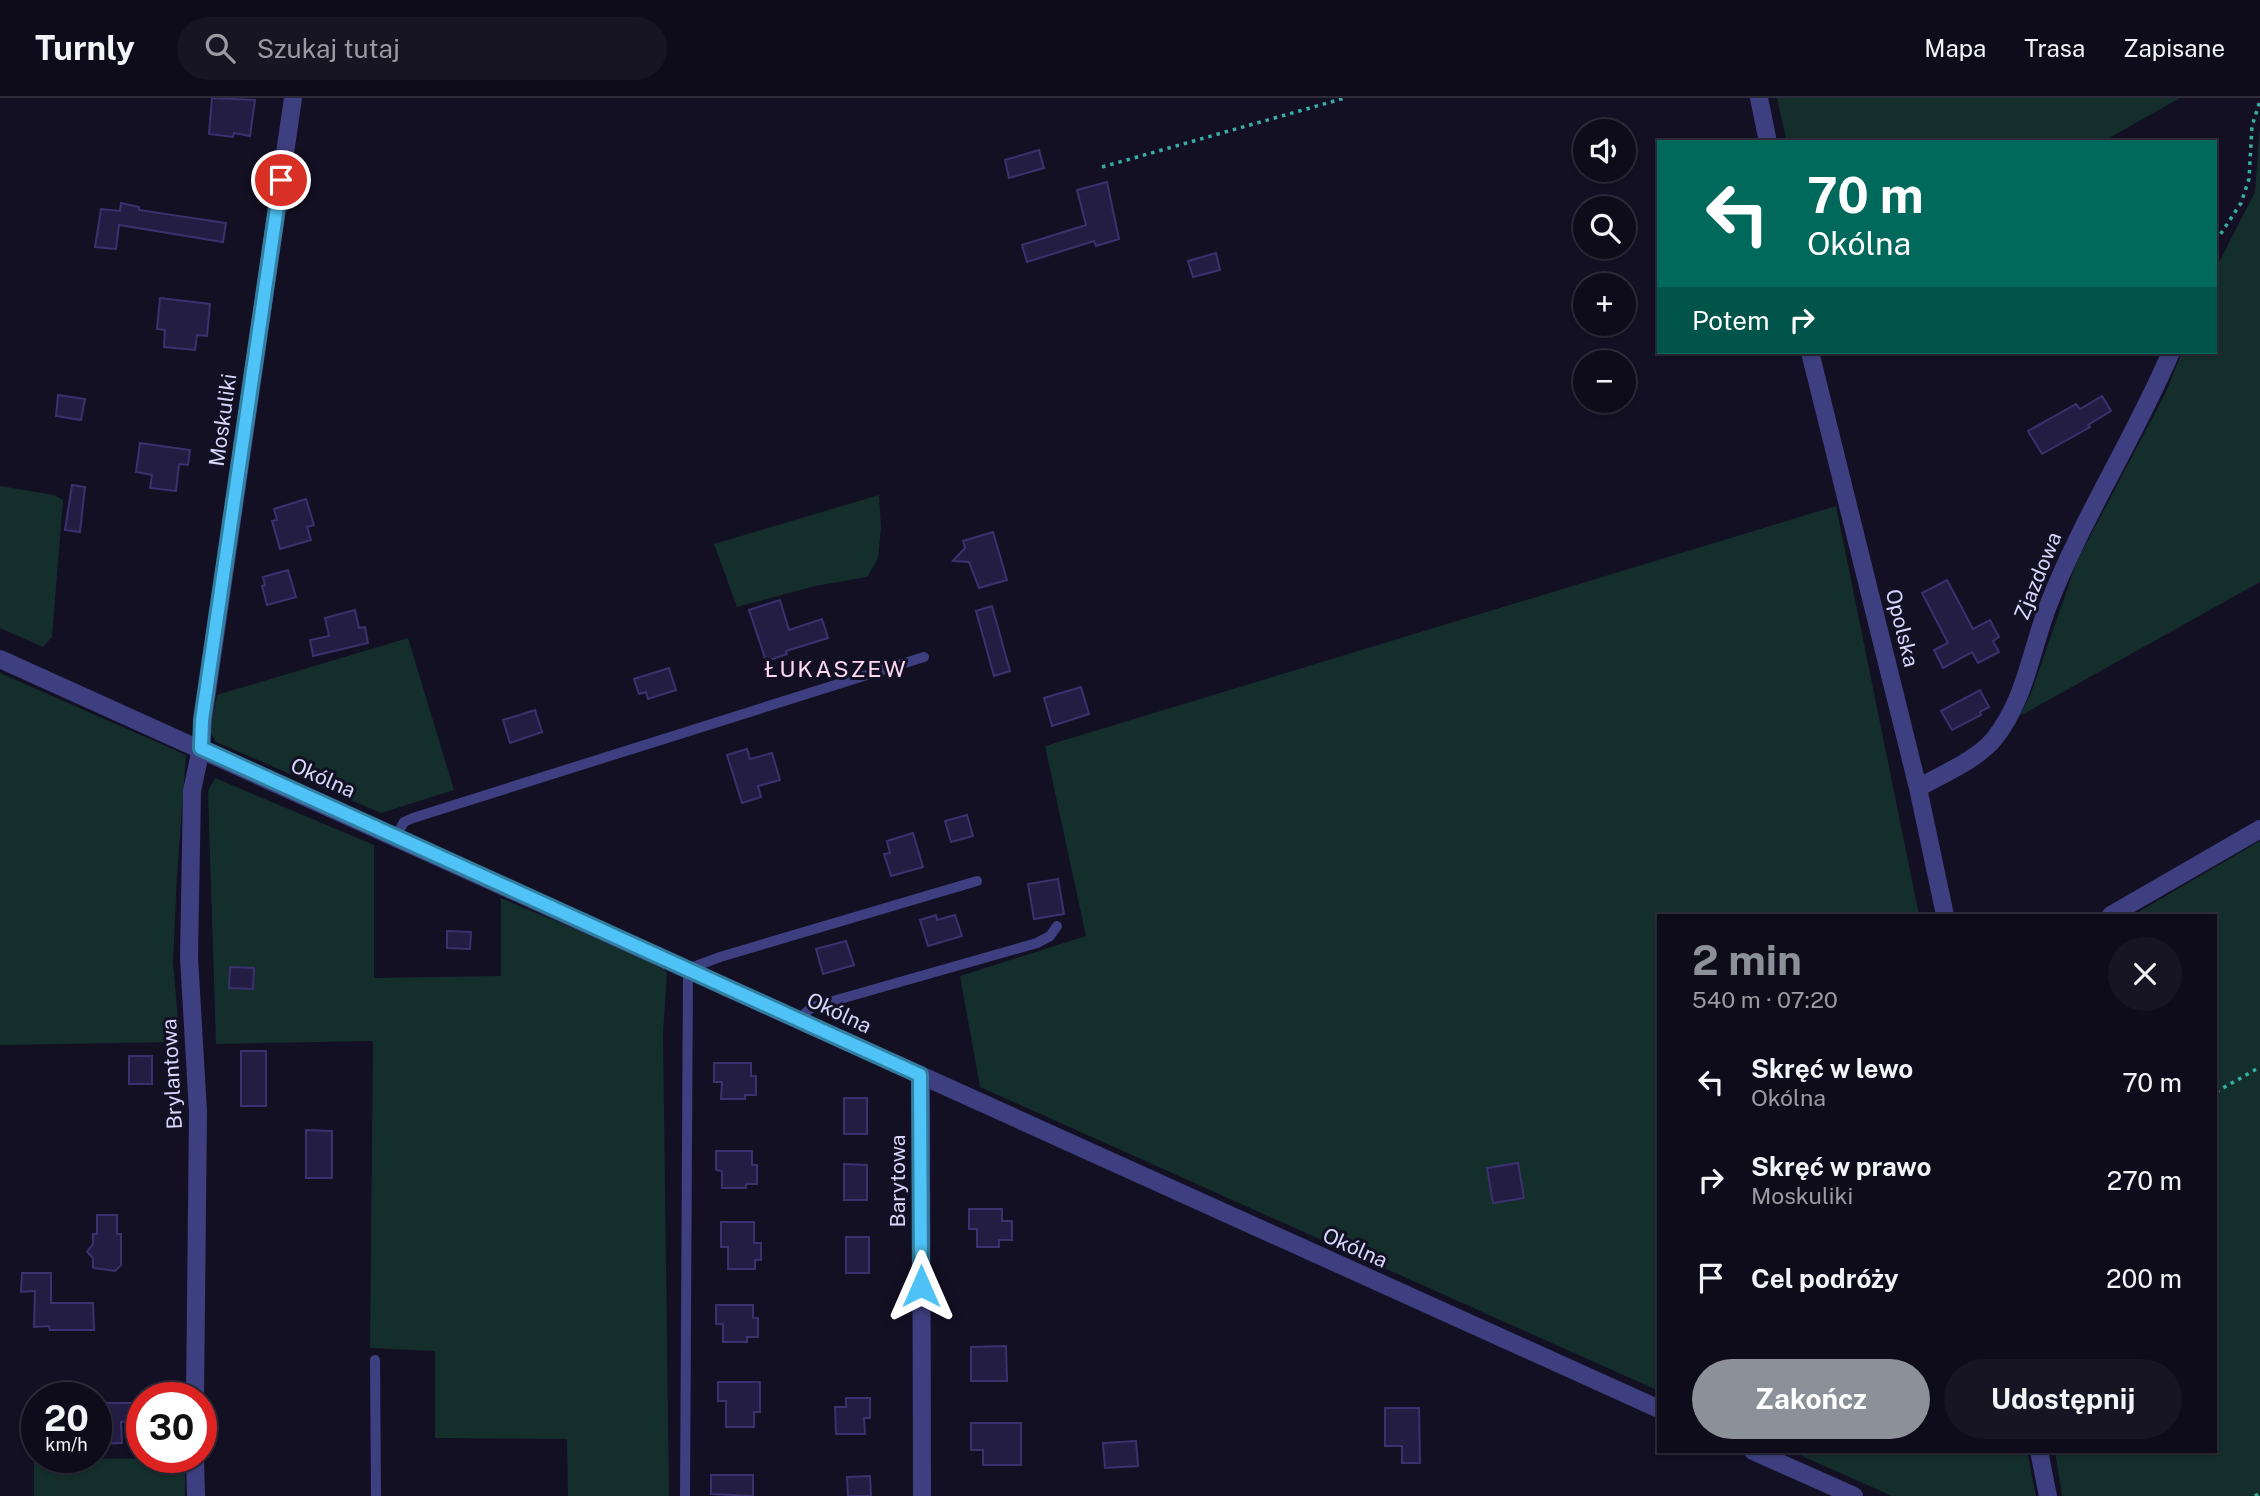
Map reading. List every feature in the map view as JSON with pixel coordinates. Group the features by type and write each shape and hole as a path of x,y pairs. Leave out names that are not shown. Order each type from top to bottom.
{"street":[{"name":"Moskuliki","path":"201,748 202,720 293,98"},
{"path":"1759,98 1768,140"},
{"name":"Opolska","path":"1810,354 1919,788 1945,914"},
{"name":"Zjazdowa","path":"1919,788 1984,749 1995,738 2020,694 2047,607 2077,540 2150,401 2170,354"},
{"name":"Okólna","path":"0,659 1657,1408"},
{"name":"Brylantowa","path":"195,1382 198,1112 189,957 192,791 201,748"},
{"path":"2113,914 2260,830"},
{"name":"Barytowa","path":"920,1075 922,1496"},
{"path":"1757,1453 1854,1496"},
{"path":"2039,1453 2049,1496"},
{"path":"195,1473 196,1496"}],"lane":[{"path":"396,836 404,822 413,818 924,657"},
{"path":"685,1496 688,969 977,880"},
{"path":"798,1020 812,1007 1037,943 1049,936 1057,926"},
{"path":"375,1360 376,1496"}],"path":[{"path":"1102,167 1345,98"},
{"path":"2217,239 2241,203 2249,179 2252,126 2260,101"},
{"path":"2217,1091 2260,1067"},
{"path":"2255,1496 2260,1493"}],"green space":[{"path":"1777,98 2180,98 2106,140 1787,140"},
{"path":"2260,124 2260,582 2020,716 2031,693 2077,561 2165,394 2181,354 2217,354 2217,266 2255,192"},
{"path":"0,486 54,495 63,500 52,637 43,647 0,628"},
{"path":"879,495 881,527 878,558 867,577 815,586 737,607 714,544"},
{"path":"1836,506 1919,914 1657,914 1657,1390 980,1087 960,976 1086,936 1045,746"},
{"path":"408,638 454,790 381,813 216,742 210,732 217,695"},
{"path":"0,673 186,755 173,962 180,1042 0,1045"},
{"path":"215,778 374,845 374,978 501,976 501,898 651,961 667,972 663,1034 669,1496 568,1496 567,1439 435,1438 435,1351 370,1348 373,1041 216,1044 208,791"},
{"path":"2260,841 2260,1496 2062,1496 2055,1453 2217,1453 2217,914 2135,914"},
{"path":"1795,1453 2027,1453 2036,1496 1892,1496"},
{"path":"112,1459 126,1459 126,1473 185,1473 185,1496 34,1496 34,1473 112,1473"}],"building":[{"path":"212,98 255,100 250,136 234,133 233,137 209,134"},
{"path":"1039,150 1044,168 1009,178 1005,160"},
{"path":"1107,182 1119,239 1096,246 1094,241 1027,262 1022,245 1086,225 1077,190"},
{"path":"121,203 139,207 139,210 226,223 223,242 119,225 116,249 95,247 101,209 120,211"},
{"path":"1216,253 1220,270 1193,277 1188,261"},
{"path":"160,298 210,304 207,336 197,335 195,350 164,347 165,330 157,329"},
{"path":"58,395 85,399 81,420 56,416"},
{"path":"2102,396 2111,411 2088,425 2090,427 2042,454 2028,431 2076,404 2080,409"},
{"path":"140,443 190,450 188,465 179,464 176,491 150,488 152,475 136,472"},
{"path":"72,485 85,487 80,532 65,530"},
{"path":"306,499 314,525 307,527 311,540 280,549 272,521 277,520 274,509"},
{"path":"993,532 1007,580 979,588 969,562 953,561 965,548 963,541"},
{"path":"288,570 296,597 267,605 262,586 265,585 263,577"},
{"path":"1947,580 1973,629 1990,620 1999,637 1993,641 1999,652 1978,663 1972,652 1943,668 1934,650 1948,643 1922,593"},
{"path":"780,600 789,630 822,619 828,638 786,651 787,654 766,661 749,610"},
{"path":"992,606 1010,671 994,676 976,611"},
{"path":"355,610 359,628 365,627 368,643 313,656 310,640 329,636 325,618"},
{"path":"669,668 676,690 648,699 646,692 639,694 634,679"},
{"path":"1081,687 1089,714 1052,726 1044,698"},
{"path":"1980,690 1989,707 1980,712 1981,715 1952,730 1941,711"},
{"path":"535,710 542,732 510,743 503,720"},
{"path":"747,749 750,759 772,753 780,780 758,786 761,797 742,803 727,755"},
{"path":"967,815 973,836 951,842 945,821"},
{"path":"913,833 923,867 891,876 884,854 890,853 887,841"},
{"path":"1058,879 1064,914 1034,919 1028,884"},
{"path":"936,915 937,920 955,915 962,936 928,946 920,920"},
{"path":"447,931 471,932 470,949 447,948"},
{"path":"846,941 854,965 823,974 816,949"},
{"path":"230,967 254,968 253,989 229,988"},
{"path":"241,1051 266,1051 266,1106 241,1106"},
{"path":"129,1056 152,1056 152,1084 129,1084"},
{"path":"714,1063 751,1063 751,1076 756,1076 756,1095 745,1095 745,1099 721,1099 722,1082 714,1082"},
{"path":"844,1098 867,1098 867,1134 844,1134"},
{"path":"306,1130 332,1131 332,1178 306,1178"},
{"path":"716,1151 752,1151 752,1165 757,1165 757,1184 746,1184 746,1188 722,1188 722,1171 716,1170"},
{"path":"1518,1163 1524,1198 1493,1203 1487,1168"},
{"path":"844,1164 867,1165 867,1200 844,1200"},
{"path":"969,1209 1002,1209 1002,1221 1012,1221 1012,1240 999,1240 999,1247 977,1247 977,1229 969,1229"},
{"path":"97,1215 117,1215 117,1234 121,1234 121,1265 115,1271 93,1268 93,1258 87,1252 93,1244 93,1234 97,1234"},
{"path":"721,1222 754,1222 754,1243 761,1243 761,1260 755,1260 755,1269 728,1269 728,1247 721,1247"},
{"path":"846,1237 869,1237 869,1273 846,1273"},
{"path":"22,1273 51,1273 51,1303 93,1303 94,1330 50,1330 49,1326 34,1327 35,1291 21,1292"},
{"path":"716,1305 753,1305 753,1318 758,1318 758,1337 747,1337 747,1342 723,1342 723,1324 716,1324"},
{"path":"1006,1346 1007,1381 971,1381 971,1347"},
{"path":"718,1382 760,1382 760,1412 754,1412 754,1427 726,1427 726,1401 718,1401"},
{"path":"846,1398 870,1398 870,1418 864,1418 865,1434 836,1434 835,1407 846,1407"},
{"path":"112,1403 126,1403 126,1422 121,1422 122,1443 112,1443"},
{"path":"1385,1408 1419,1408 1420,1463 1402,1463 1402,1446 1385,1446"},
{"path":"971,1423 1021,1423 1021,1465 983,1465 983,1450 971,1450"},
{"path":"1136,1441 1138,1466 1105,1468 1103,1443"},
{"path":"711,1475 753,1475 753,1496 711,1494"},
{"path":"870,1476 871,1496 848,1496 847,1477"}],"district":[{"name":"ŁUKASZEW","path":"836,669"}],"route":[{"path":"281,180 202,720 201,748 920,1075 921,1286"}]}
